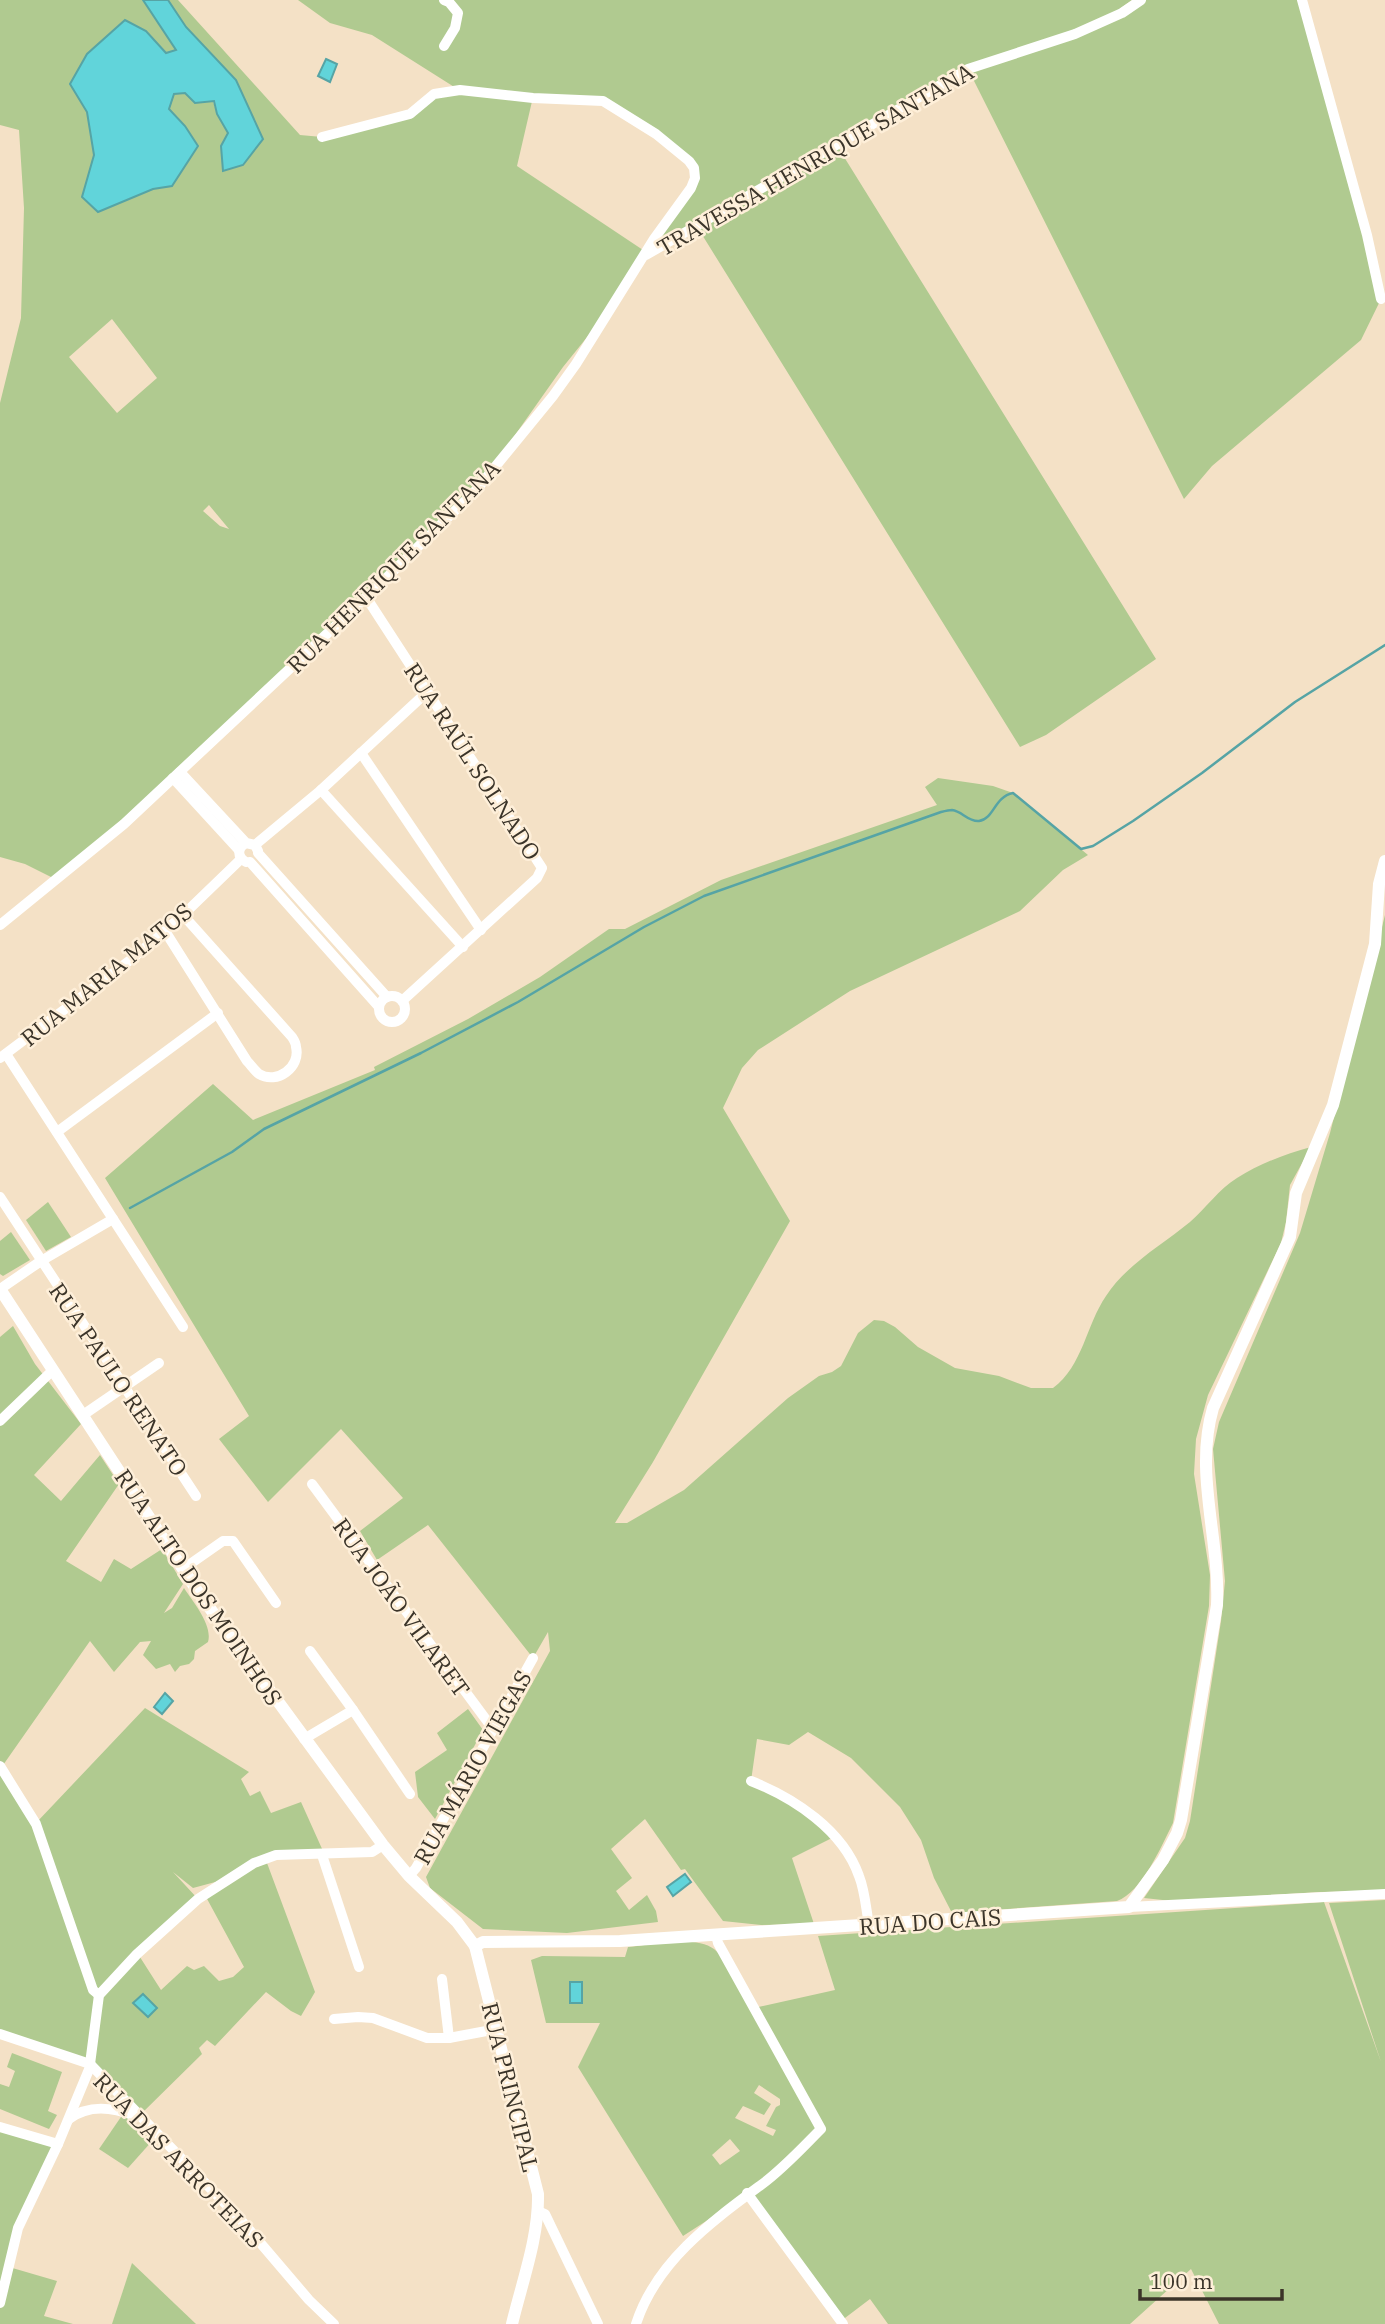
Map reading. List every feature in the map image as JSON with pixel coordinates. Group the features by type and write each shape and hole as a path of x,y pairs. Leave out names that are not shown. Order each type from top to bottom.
{"street":[{"path":"444,0 458,13 455,29 444,46"},
{"name":"TRAVESSA HENRIQUE SANTANA","path":"643,257 968,69 1075,34 1122,13 1141,0"},
{"path":"1302,0 1367,235 1381,299"},
{"name":"RUA HENRIQUE SANTANA","path":"0,925 124,824 477,489 576,364 695,178 694,168 656,134 603,101 535,98 460,90 434,94 410,114 322,137"},
{"name":"RUA RAÚL SOLNADO","path":"366,597 542,868 537,878 402,1001"},
{"name":"RUA MARIA MATOS","path":"3,1056 165,931 248,852 321,790 427,692"},
{"path":"361,753 481,930"},
{"path":"176,775 387,997"},
{"path":"321,790 463,947"},
{"path":"248,852 380,1007 384,1018 396,1021 404,1013 402,1001 395,996 387,997 380,1007"},
{"path":"1129,1907 1171,1846 1186,1802 1217,1605 1218,1578 1204,1460 1207,1428 1213,1408 1290,1237 1298,1186 1333,1105 1376,944 1379,884 1385,861"},
{"path":"165,931 247,1061 259,1074 281,1077 289,1070 297,1049 292,1037 183,915"},
{"path":"57,1132 218,1013"},
{"path":"3,1056 57,1132 183,1327"},
{"name":"RUA PAULO RENATO","path":"0,1198 196,1496"},
{"path":"0,1289 41,1261 113,1219"},
{"name":"RUA ALTO DOS MOINHOS","path":"0,1289 183,1569 304,1739 409,1876"},
{"path":"83,1415 159,1363"},
{"path":"0,1421 53,1370"},
{"name":"RUA JOÃO VILARET","path":"312,1484 493,1729"},
{"path":"183,1569 223,1541 233,1541 276,1603"},
{"path":"310,1651 354,1710 410,1794"},
{"name":"RUA MÁRIO VIEGAS","path":"409,1876 416,1868 533,1658"},
{"path":"304,1739 354,1710"},
{"path":"0,1766 36,1824 93,1990 99,1995"},
{"path":"751,1781 789,1798 815,1818 834,1838 860,1877 869,1925"},
{"path":"0,2303 18,2228 58,2144 90,2065 99,1995 137,1954 198,1899 254,1863 276,1855 372,1852 383,1844"},
{"path":"322,1855 359,1967"},
{"name":"RUA PRINCIPAL","path":"409,1876 457,1922 475,1945 534,2177 538,2211 512,2324"},
{"name":"RUA DO CAIS","path":"475,1945 483,1942 620,1941 1129,1907 1385,1894"},
{"path":"636,2324 642,2307 660,2276 708,2226 747,2193 761,2185 821,2129 716,1935"},
{"path":"442,1979 449,2038"},
{"path":"334,2020 373,2018 427,2038 449,2038 497,2029"},
{"name":"RUA DAS ARROTEIAS","path":"0,2034 90,2065 240,2219 309,2300 334,2324"},
{"path":"69,2119 82,2110 94,2108 140,2117"},
{"path":"0,2127 58,2144"},
{"path":"747,2193 844,2324"},
{"path":"538,2211 545,2214 598,2324"}],"green space":[{"path":"0,0 143,0 176,50 166,53 146,31 125,20 87,54 70,84 88,112 94,155 82,197 99,212 153,189 172,186 197,146 185,126 169,109 174,94 185,93 195,103 213,101 228,133 221,146 224,171 243,165 263,139 236,80 186,27 168,0 178,0 300,135 322,137 375,128 410,114 434,94 459,90 372,35 330,23 298,0 1132,0 1100,23 1011,55 1101,24 1142,0 1302,0 1367,235 1381,299 1361,340 1212,466 1184,499 968,69 836,144 1156,659 1046,735 1020,747 696,225 643,257 617,300 563,367 477,489 241,714 57,880 25,864 0,857 0,403 21,318 24,208 19,130 0,125","holes":["533,97 603,101 643,125 694,168 695,178 691,188 646,252 517,166","112,319 157,378 117,413 69,357","209,505 229,529 220,526 203,511"]},
{"path":"938,778 993,786 1013,793 1088,855 1063,870 1020,911 850,991 758,1050 742,1068 723,1108 790,1221 653,1462 615,1523 627,1523 684,1490 788,1398 819,1376 841,1366 858,1333 874,1320 884,1321 895,1327 918,1347 955,1368 999,1376 1031,1388 1053,1388 1063,1379 1078,1357 1099,1307 1124,1275 1190,1222 1237,1178 1272,1160 1311,1147 1290,1185 1281,1243 1208,1395 1196,1439 1194,1474 1210,1575 1209,1606 1173,1823 1143,1879 1117,1901 952,1913 934,1878 921,1840 900,1807 851,1758 808,1732 789,1745 757,1739 751,1781 774,1790 834,1837 792,1858 814,1924 761,1925 723,1921 685,1869 681,1870 645,1819 611,1849 632,1878 616,1891 629,1910 647,1895 656,1911 658,1922 567,1933 483,1929 430,1888 426,1877 550,1651 548,1632 533,1658 428,1525 377,1560 360,1531 403,1498 341,1429 268,1502 219,1439 249,1416 105,1178 213,1084 253,1120 375,1070 374,1067 468,1019 540,977 609,929 625,929 721,880 937,805 925,787"},
{"path":"1385,915 1385,1891 1172,1901 1144,1898 1185,1838 1190,1821 1225,1581 1213,1449 1219,1422 1300,1233 1330,1133"},
{"path":"48,1202 71,1237 46,1251 26,1220"},
{"path":"11,1232 30,1260 3,1276 0,1274 0,1241"},
{"path":"13,1326 35,1364 81,1424 34,1475 61,1501 100,1455 119,1484 66,1561 101,1582 114,1559 131,1569 162,1549 183,1584 164,1613 172,1608 184,1588 201,1614 209,1635 208,1642 195,1651 194,1659 189,1664 180,1666 175,1672 170,1664 156,1669 143,1655 151,1641 140,1642 114,1672 90,1641 1,1768 36,1823 145,1708 249,1772 241,1779 250,1796 260,1791 271,1813 301,1802 323,1851 277,1851 219,1881 193,1888 173,1872 198,1899 138,1954 161,1990 187,1966 194,1970 204,1966 219,1981 233,1977 244,1967 206,1897 267,1863 315,1992 301,2016 266,1992 215,2046 207,2040 199,2048 202,2054 138,2117 90,2067 0,2034 0,1337"},
{"path":"468,1709 483,1730 435,1819 418,1797 415,1772 447,1750 437,1733"},
{"path":"1385,1900 1385,2324 1219,2324 1191,2269 1130,2324 888,2324 870,2299 841,2321 748,2194 683,2236 578,2067 600,2023 546,2023 531,1960 542,1956 625,1957 628,1947 696,1942 714,1949 719,1954 754,2008 835,1990 818,1936 1324,1902 1381,2062 1329,1903","holes":["759,2085 780,2099 780,2105 776,2107 766,2126 776,2130 773,2136 735,2118 743,2106 764,2115 771,2104 754,2093","730,2139 740,2151 720,2165 712,2155"]},
{"path":"12,2053 62,2072 48,2111 57,2115 49,2129 0,2109 0,2084 9,2087 15,2071 7,2067"},
{"path":"123,2114 153,2140 128,2168 99,2149"},
{"path":"0,2127 58,2144 18,2228 9,2267 57,2281 44,2316 73,2324 0,2324"},
{"path":"132,2263 196,2324 112,2324"}],"water":[{"path":"143,0 168,0 186,27 236,80 263,139 243,165 223,171 221,146 228,133 217,114 214,101 195,103 185,93 174,94 169,109 185,126 198,146 172,186 153,189 98,212 82,197 94,155 87,112 70,84 87,54 125,20 146,31 166,53 176,50"},
{"path":"326,59 337,64 330,82 318,76"},
{"path":"165,1693 173,1701 162,1714 154,1707"},
{"path":"685,1874 691,1882 673,1896 667,1887"},
{"path":"570,1982 582,1982 582,2003 570,2003"},
{"path":"143,1994 157,2008 148,2017 133,2003"}],"waterway":[{"path":"130,1208 232,1152 264,1129 421,1053 518,1002 644,927 704,896 941,812 952,810 979,821 988,816 1002,799 1013,793 1081,849 1093,846 1202,773 1295,702 1385,645"}]}
